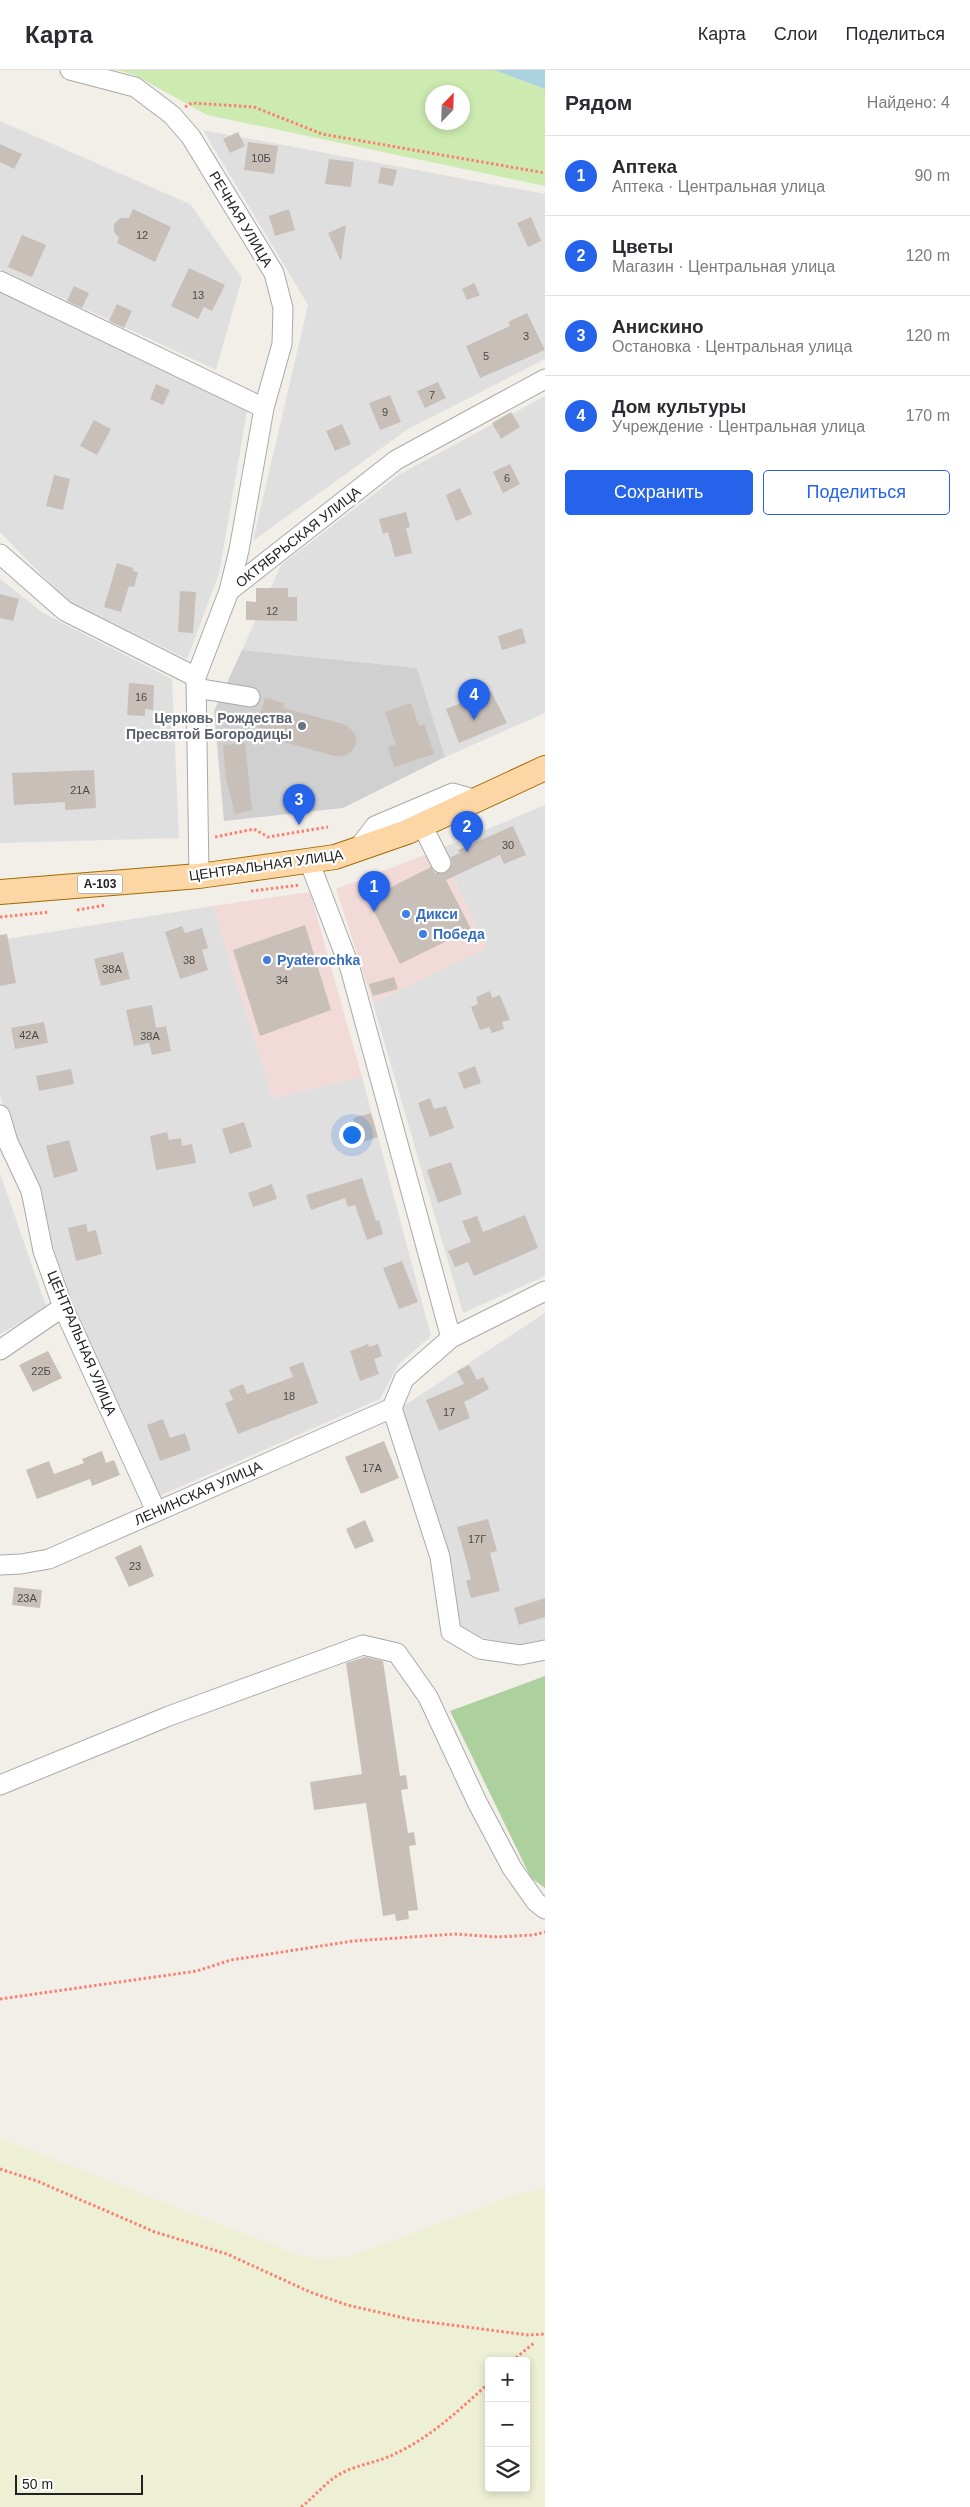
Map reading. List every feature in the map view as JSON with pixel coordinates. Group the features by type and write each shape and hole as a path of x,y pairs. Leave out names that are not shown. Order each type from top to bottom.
{"main road":[{"name":"ЦЕНТРАЛЬНАЯ УЛИЦА","path":"0,892 199,876 309,861 356,850 422,825 545,768"}],"street":[{"name":"РЕЧНАЯ УЛИЦА","path":"70,70 134,87 172,115 191,137 274,273 283,308 282,344 264,408 239,550 229,591"},
{"path":"0,281 264,408"},
{"name":"ОКТЯБРЬСКАЯ УЛИЦА","path":"196,683 229,591 396,460 545,379"},
{"path":"0,554 65,611 196,683 250,698"},
{"path":"196,683 199,876"},
{"path":"356,850 375,826 444,796 453,793 477,800"},
{"path":"422,825 441,863"},
{"path":"309,861 350,968 451,1338"},
{"name":"ЦЕНТРАЛЬНАЯ УЛИЦА","path":"0,1115 8,1142 31,1191 43,1251 63,1307 156,1511"},
{"path":"545,1292 451,1338 404,1379 392,1408 440,1557 451,1632 480,1650 520,1655 545,1650"},
{"path":"0,1350 63,1307"},
{"name":"ЛЕНИНСКАЯ УЛИЦА","path":"0,1565 21,1564 49,1559 392,1408"},
{"path":"0,1785 169,1716 363,1645 397,1653 428,1697 477,1802 512,1868 536,1902 545,1909"}],"path":[{"path":"172,115 192,103 254,108 322,134 545,173"},
{"path":"198,848 220,835 254,829 268,836 328,827"},
{"path":"0,917 49,912"},
{"path":"0,1999 196,1971 231,1960 353,1941 455,1934 497,1937 533,1935 545,1932"},
{"path":"0,2169 37,2181 155,2232 227,2254 310,2292 347,2305 413,2320 528,2335 545,2334"},
{"path":"517,2357 534,2343"},
{"path":"301,2507 326,2484 342,2473 389,2456 415,2443 438,2427 485,2386"}],"shaded area":[{"path":"0,121 190,204 242,278 216,370 0,269"},
{"path":"203,130 545,194 545,359 408,429 253,541 308,305"},
{"path":"0,293 247,411 219,574 187,659 67,601 0,532"},
{"path":"545,396 545,713 445,757 417,668 242,650 281,565 400,474"},
{"path":"0,579 43,613 172,679 179,838 0,843"},
{"path":"242,650 417,668 445,757 343,808 224,821 214,711"},
{"path":"545,805 545,1276 463,1313 373,1003 486,948 440,849"},
{"path":"440,849 486,948 373,1003 336,889"},
{"path":"310,892 362,1077 273,1098 213,906"},
{"path":"213,906 273,1098 362,1077 431,1336 398,1365 380,1399 159,1496 73,1304 0,1096 0,940"},
{"path":"0,1173 47,1309 0,1334"},
{"path":"545,1313 545,1642 522,1649 464,1632 452,1617 402,1407"}],"green space":[{"path":"117,70 494,70 545,89 545,186 207,115 135,75"},
{"path":"545,1676 545,1888 531,1878 450,1711"},
{"path":"0,2138 296,2254 321,2259 351,2256 510,2197 545,2187 545,2507 0,2507"}],"water":[{"path":"494,70 545,70 545,89"}],"building":[{"path":"238,132 245,146 230,153 223,139"},
{"path":"248,142 278,146 274,174 244,170"},
{"path":"0,144 22,154 14,169 0,162"},
{"path":"329,159 354,162 351,187 325,184"},
{"path":"381,167 397,170 393,186 378,183"},
{"path":"133,209 171,227 155,262 117,243 119,238 114,232 114,224 120,218 129,218"},
{"path":"289,209 295,230 275,236 269,216"},
{"path":"531,217 541,241 528,247 517,223"},
{"path":"346,225 341,261 328,233"},
{"path":"22,235 46,245 32,277 8,267"},
{"path":"189,268 225,285 212,311 204,307 198,319 171,306"},
{"path":"474,283 480,295 467,300 462,289"},
{"path":"74,286 89,293 82,308 67,301"},
{"path":"117,304 132,311 124,328 109,321"},
{"path":"527,313 545,350 480,378 466,346 510,326 508,322"},
{"path":"438,382 446,398 425,408 417,391"},
{"path":"156,384 170,390 163,405 150,399"},
{"path":"390,395 401,422 380,430 369,403"},
{"path":"511,412 520,427 501,439 492,423"},
{"path":"94,420 111,429 97,455 80,446"},
{"path":"342,424 351,444 335,451 326,431"},
{"path":"510,464 520,484 503,493 493,472"},
{"path":"54,475 70,479 63,510 46,506"},
{"path":"460,488 472,514 456,521 446,495"},
{"path":"406,512 410,527 406,528 412,553 395,557 388,532 383,534 379,519"},
{"path":"117,563 133,568 133,571 138,572 134,587 129,586 121,612 104,607"},
{"path":"256,588 288,588 288,597 297,597 297,621 246,620 246,601 256,602"},
{"path":"180,591 196,592 193,633 178,632"},
{"path":"0,594 19,599 13,621 0,618"},
{"path":"522,628 526,643 502,650 498,636"},
{"path":"129,683 154,685 153,710 145,709 145,716 127,715"},
{"path":"491,691 507,723 459,743 446,709"},
{"name":"Церковь Рождества Пресвятой Богородицы","path":"265,698 284,703 283,708 343,724 351,729 356,736 356,744 351,752 343,756 335,756 273,739 275,732 257,727"},
{"path":"411,703 419,726 424,724 434,754 394,767 388,747 396,745 385,712"},
{"path":"245,743 252,810 235,814 226,779 223,745"},
{"path":"94,770 96,808 65,810 65,802 14,805 12,773"},
{"path":"513,826 526,855 504,864 500,855 446,880 471,929 400,964 368,899 431,867 435,873 446,873 452,864 451,857 460,853 458,850"},
{"path":"305,925 331,1010 260,1036 233,950"},
{"path":"182,926 185,933 202,928 208,948 202,950 208,970 180,979 165,932"},
{"path":"7,934 16,983 0,986 0,935"},
{"path":"123,952 130,979 101,986 94,959"},
{"path":"394,977 398,989 373,996 369,984"},
{"path":"490,991 492,998 500,995 510,1020 502,1022 504,1029 492,1033 489,1027 480,1030 471,1007 478,1004 476,997"},
{"path":"152,1005 156,1028 166,1026 171,1051 152,1055 149,1043 134,1046 126,1010"},
{"path":"44,1022 48,1043 15,1049 11,1028"},
{"path":"475,1066 481,1083 464,1089 458,1073"},
{"path":"71,1069 74,1084 39,1091 36,1076"},
{"path":"430,1098 434,1109 446,1106 454,1128 430,1137 418,1103"},
{"path":"371,1113 378,1137 360,1143 353,1118"},
{"path":"244,1122 252,1147 230,1154 222,1129"},
{"path":"167,1132 169,1140 181,1138 182,1146 192,1144 196,1163 156,1170 150,1136"},
{"path":"69,1140 78,1171 54,1178 46,1146"},
{"path":"451,1162 462,1194 438,1203 427,1170"},
{"path":"362,1178 376,1221 379,1220 383,1234 367,1240 355,1205 348,1207 345,1198 311,1210 306,1195"},
{"path":"272,1184 277,1199 253,1207 248,1193"},
{"path":"525,1215 538,1248 474,1276 468,1262 455,1267 448,1251 471,1242 462,1221 477,1216 483,1232"},
{"path":"86,1224 88,1232 96,1230 102,1254 76,1261 68,1228"},
{"path":"402,1261 418,1302 399,1309 383,1268"},
{"path":"368,1344 369,1347 378,1344 382,1356 374,1359 379,1374 360,1381 350,1351"},
{"path":"48,1351 62,1378 33,1392 19,1365"},
{"path":"303,1362 318,1403 238,1434 225,1403 233,1400 229,1390 243,1384 247,1394 293,1377 289,1367"},
{"path":"469,1365 477,1380 483,1377 489,1389 464,1402 470,1418 439,1431 426,1400 464,1384 457,1371"},
{"path":"163,1419 170,1438 185,1433 191,1450 160,1461 147,1425"},
{"path":"384,1441 399,1478 361,1494 345,1457"},
{"path":"102,1451 106,1463 114,1460 120,1475 92,1486 90,1479 37,1499 26,1470 49,1461 54,1474 84,1463 82,1459"},
{"path":"488,1519 497,1551 490,1553 500,1591 471,1598 466,1581 471,1579 457,1527"},
{"path":"365,1520 374,1541 355,1549 346,1529"},
{"path":"141,1545 154,1576 129,1587 115,1557"},
{"path":"14,1587 42,1590 40,1608 12,1605"},
{"path":"545,1598 545,1617 519,1625 514,1608"},
{"path":"365,1657 383,1661 400,1776 406,1775 408,1789 401,1790 408,1833 414,1832 416,1845 409,1846 418,1910 408,1911 409,1919 396,1921 395,1914 383,1916 366,1803 314,1810 310,1782 362,1774 346,1663"}],"place":[{"name":"Дом культуры","path":"474,720"},
{"name":"Церковь Рождества Пресвятой Богородицы","path":"302,726"},
{"name":"Анискино","path":"299,825"},
{"name":"Цветы","path":"467,852"},
{"name":"Аптека","path":"374,912"},
{"name":"Дикси","path":"406,914"},
{"name":"Победа","path":"423,934"},
{"name":"Pyaterochka","path":"267,960"}]}
